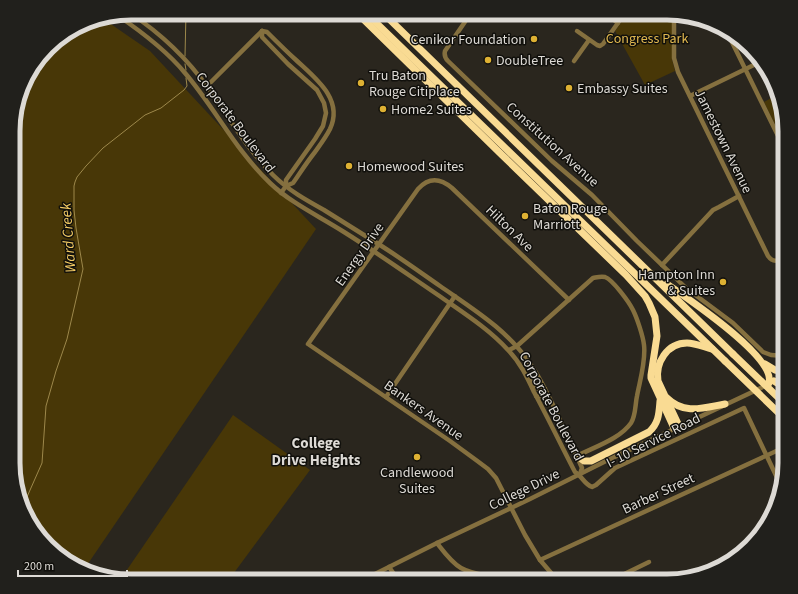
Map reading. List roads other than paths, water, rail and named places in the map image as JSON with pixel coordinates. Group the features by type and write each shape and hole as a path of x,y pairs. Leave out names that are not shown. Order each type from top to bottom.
{"highway":[{"path":"364,20 479,134 626,275 645,296 652,310 656,324 657,341 651,375 652,382 662,396 675,404 688,409 725,404"},
{"path":"373,20 778,412"},
{"path":"390,20 778,397"},
{"path":"647,270 726,327 760,360 766,368 772,382 778,384"},
{"path":"676,427 662,396 658,381 658,370 661,359 668,351 678,345 686,343 712,349"},
{"path":"760,360 773,369 778,370"},
{"path":"577,456 584,461 591,461 649,432 655,425 659,416 662,396"}],"street":[{"name":"Corporate Boulevard","path":"124,20 171,57 185,72 253,165 270,184 300,207 343,231 374,251 496,337 515,357 575,472 580,474 582,468 564,428 531,365 517,346 491,321 379,244 306,201 273,175 260,161 207,86 186,61 170,44 139,20"},
{"name":"Constitution Avenue","path":"466,20 446,47 444,54 445,58 552,161 596,199 686,288 733,323 763,352 769,355 778,354"},
{"path":"614,20 618,23"},
{"path":"577,31 598,46 602,45 620,20"},
{"name":"Jamestown Avenue","path":"674,20 674,61 677,69 769,258 775,261 778,260"},
{"path":"262,31 267,32 294,58 324,88 332,100 333,119 330,129 293,183 286,186 281,193"},
{"path":"262,31 262,37 318,92 324,103 326,113 323,126 286,180 286,186"},
{"path":"207,86 262,31"},
{"path":"574,61 589,40"},
{"path":"731,41 778,136"},
{"path":"288,64 294,58"},
{"path":"690,96 756,64"},
{"path":"318,92 324,88"},
{"path":"325,119 333,119"},
{"path":"307,150 313,155"},
{"name":"Energy Drive","path":"308,344 418,189 427,182 432,181"},
{"name":"Hilton Ave","path":"432,181 442,181 452,188 569,300"},
{"path":"662,265 713,211 739,196"},
{"path":"412,278 422,278 424,275"},
{"path":"509,350 517,346 593,278 600,276 607,278 633,310 642,336 644,345 644,359 632,422 617,436 577,456"},
{"path":"386,397 455,296"},
{"path":"496,337 504,339 508,337"},
{"name":"Bankers Avenue","path":"308,344 488,469 496,478 525,535 540,560 551,574"},
{"path":"527,378 538,389 544,389"},
{"name":"College Drive","path":"375,574 676,427 778,379"},
{"path":"536,396 541,396 550,401"},
{"name":"I- 10 Service Road","path":"580,474 587,485 592,487 615,468 744,408 766,455"},
{"path":"553,429 564,428"},
{"name":"Barber Street","path":"540,560 778,450"},
{"path":"766,455 777,478"},
{"path":"437,543 452,561 461,568 479,574"},
{"path":"624,574 649,562"},
{"path":"389,567 394,574"}],"waterway":[{"name":"Ward Creek","path":"185,56 186,20"},
{"name":"Ward Creek","path":"185,64 186,70"},
{"name":"Ward Creek","path":"26,499 42,463 46,406 67,339 83,269 74,210 75,182 86,166 103,148 145,115 161,108 184,90 187,86 186,78"}],"place":[{"name":"Cenikor Foundation","path":"534,39"},
{"name":"DoubleTree","path":"488,60"},
{"name":"Tru Baton Rouge Citiplace","path":"361,83"},
{"name":"Embassy Suites","path":"569,88"},
{"name":"Home2 Suites","path":"383,109"},
{"name":"Homewood Suites","path":"349,166"},
{"name":"Baton Rouge Marriott","path":"525,216"},
{"name":"Hampton Inn & Suites","path":"723,282"},
{"name":"Candlewood Suites","path":"417,457"}],"district":[{"name":"College Drive Heights","path":"316,452"}],"park label":[{"name":"Congress Park","path":"647,38"}]}
